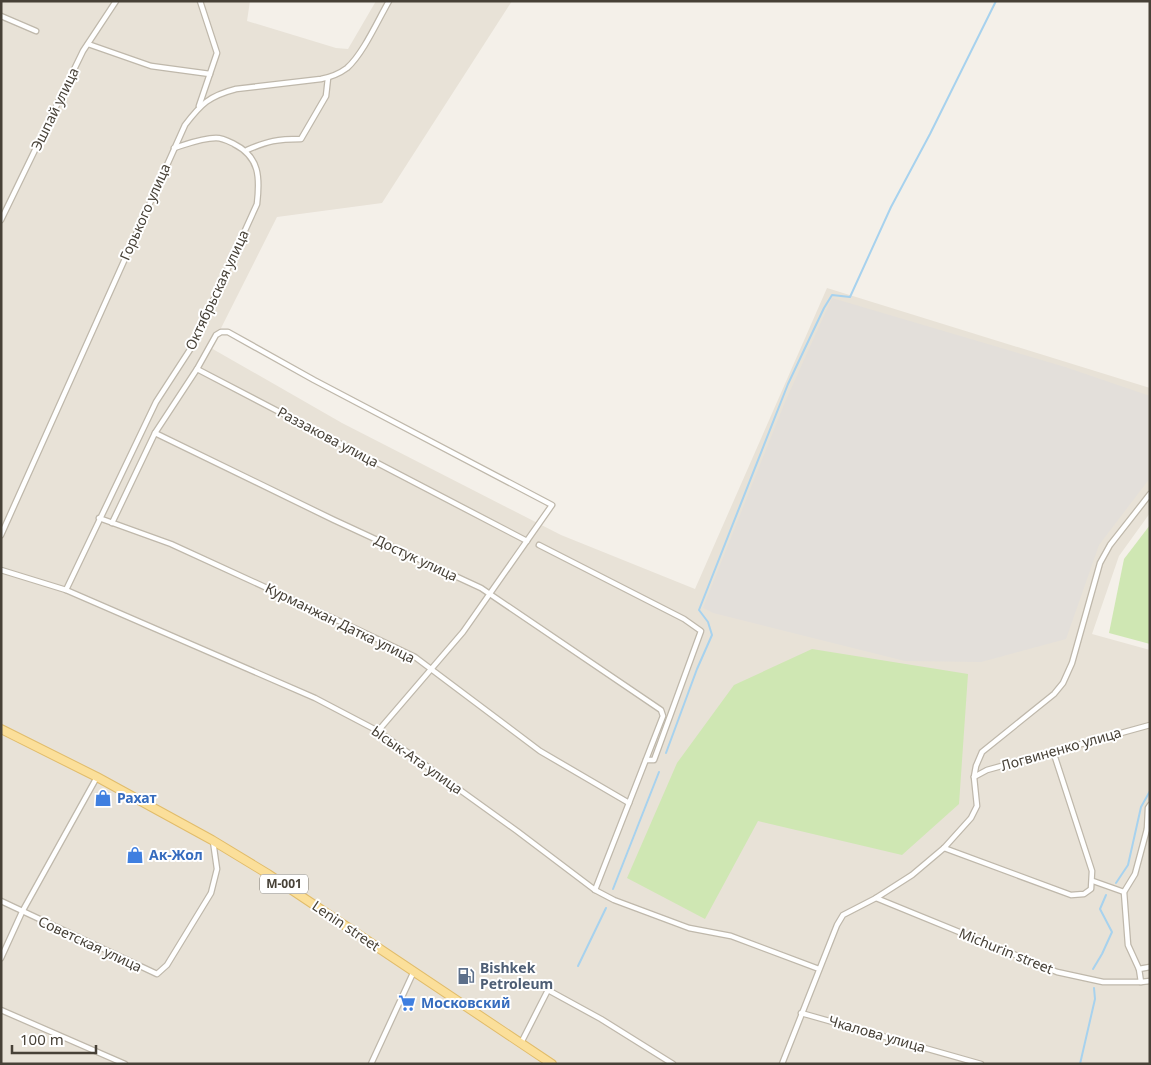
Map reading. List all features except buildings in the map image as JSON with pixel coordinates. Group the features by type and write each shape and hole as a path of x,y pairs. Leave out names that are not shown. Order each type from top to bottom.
{"main road":[{"name":"Lenin street","path":"1,729 96,777 212,840 268,874 552,1064"}],"street":[{"name":"Эшпай улица","path":"1,220 83,51 116,1"},
{"path":"199,106 217,53 200,1"},
{"name":"Горького улица","path":"1,535 174,148 199,106 222,92 335,76 346,68 357,55 389,1"},
{"path":"1,16 36,31"},
{"path":"88,44 151,66 210,74"},
{"path":"174,148 217,138 225,139 247,150 269,141 301,139 326,96 328,78"},
{"name":"Октябрьская улица","path":"99,518 156,402 193,345 257,204 259,186 257,172 247,150"},
{"path":"112,523 154,433 197,369 216,335 221,332 228,332 314,380 552,504 463,632 378,731"},
{"name":"Раззакова улица","path":"197,369 527,541"},
{"name":"Достук улица","path":"154,433 490,593 661,710 663,716 646,760"},
{"path":"782,1064 819,968 843,915 876,898 912,875 944,848 970,818 977,806 974,777 982,752 1054,694 1063,683 1072,663 1100,563 1110,545 1150,494"},
{"path":"66,590 99,518"},
{"name":"Курманжан Датка улица","path":"99,518 170,544 352,627 415,658 540,751 629,803"},
{"path":"539,545 684,619 701,631 654,760 646,760 595,890"},
{"name":"Ысык-Ата улица","path":"1,570 66,590 315,698 378,731 517,830 595,890 614,900 689,928 731,936 819,968"},
{"name":"Логвиненко улица","path":"974,777 987,770 1150,725"},
{"path":"944,848 1071,895 1084,894 1091,889 1093,881 1092,872 1053,752"},
{"name":"Советская улица","path":"1,958 22,912 96,777"},
{"path":"1141,982 1139,969 1128,945 1124,892 1135,874 1148,829 1148,808 1150,804"},
{"name":"Советская улица","path":"1,901 157,974 167,965 210,892 217,869 212,840"},
{"path":"1093,881 1124,892"},
{"name":"Michurin street","path":"876,898 1057,972 1103,982 1150,981"},
{"path":"1139,969 1150,967"},
{"path":"371,1064 414,971"},
{"path":"521,1042 548,990 601,1019 673,1064"},
{"path":"1,1010 125,1064"},
{"name":"Чкалова улица","path":"801,1013 981,1064"}],"shaded area":[{"path":"1,1 250,1 247,21 336,48 348,49 376,1 512,1 382,203 277,217 211,348 342,423 561,535 695,589 827,288 1150,388 1150,513 1119,556 1092,634 1150,650 1150,1064 1,1064"},
{"path":"832,298 1065,367 1150,396 1150,478 1099,545 1066,639 981,662 905,661 713,613 703,608 785,402"}],"green space":[{"path":"1150,525 1150,644 1109,633 1124,559"},
{"path":"812,649 968,674 959,804 902,855 758,821 705,919 627,878 677,763 734,685"}],"waterway":[{"path":"666,753 697,669 712,635 708,622 699,610 788,384 832,295 850,297 891,207 930,134 996,1"},
{"path":"613,889 659,772"},
{"path":"1116,883 1128,865 1141,807 1150,791"},
{"path":"1093,969 1112,932 1100,909 1106,895"},
{"path":"578,966 606,908"},
{"path":"1080,1064 1095,999 1094,988"}],"place":[{"name":"Рахат","path":"103,798"},
{"name":"Ак-Жол","path":"135,855"},
{"name":"Bishkek Petroleum","path":"466,976"},
{"name":"Московский","path":"407,1003"}]}
